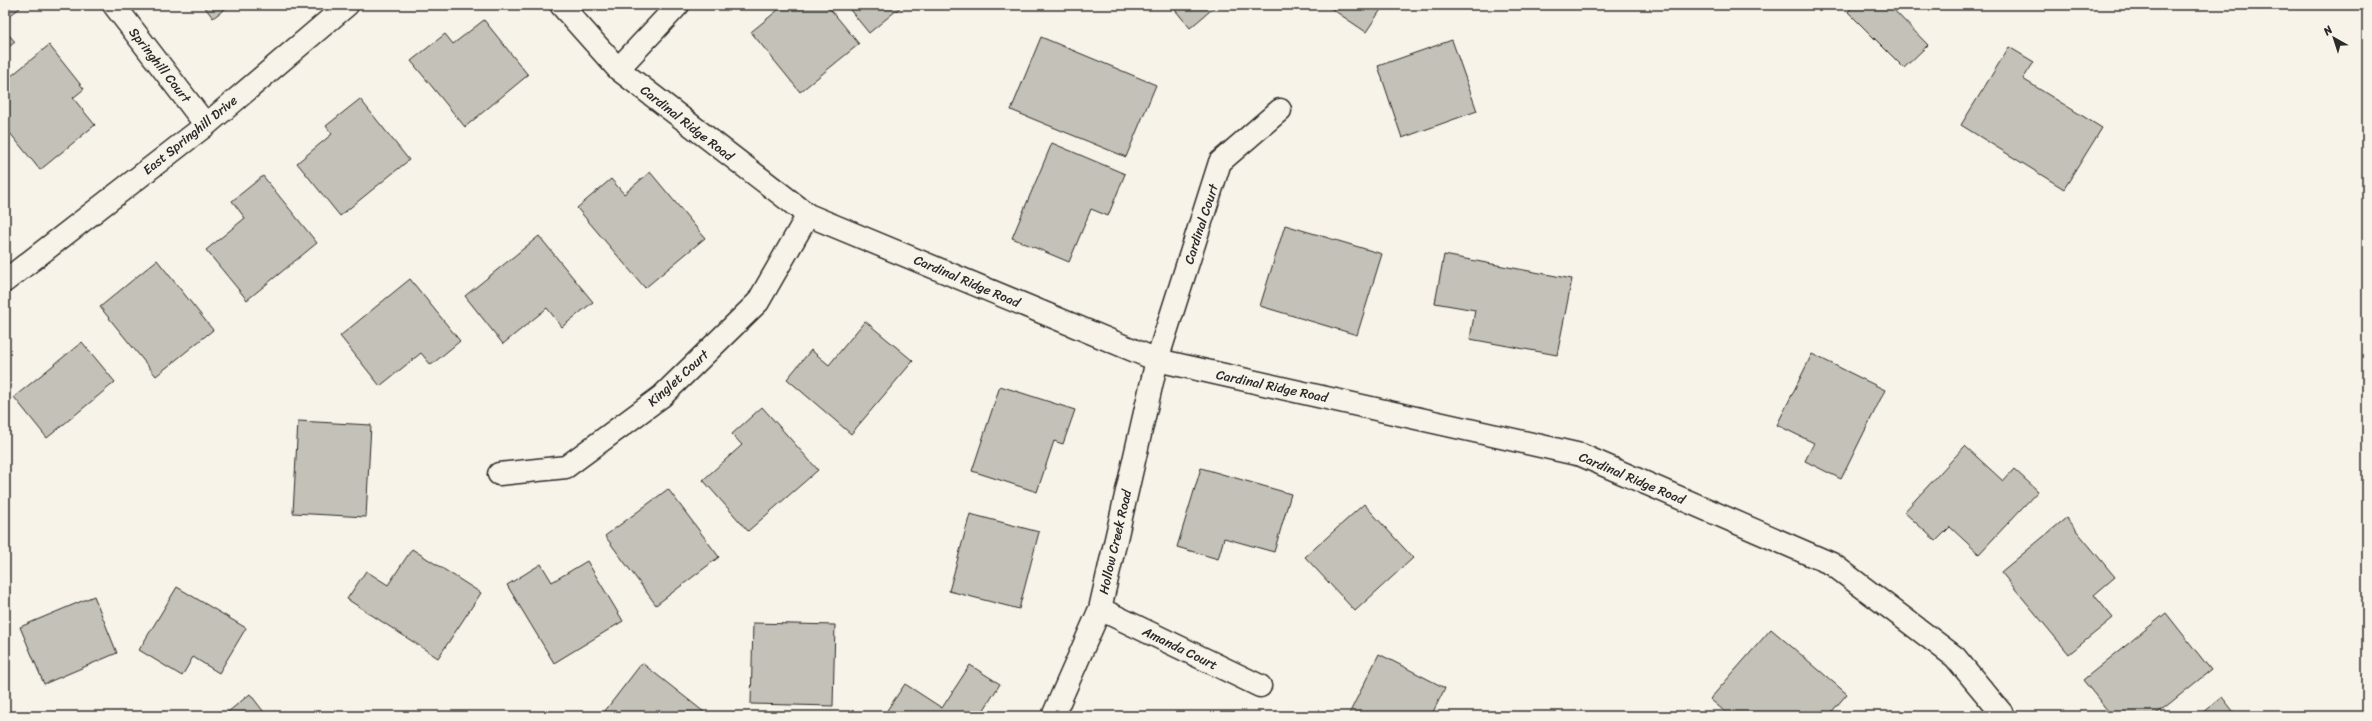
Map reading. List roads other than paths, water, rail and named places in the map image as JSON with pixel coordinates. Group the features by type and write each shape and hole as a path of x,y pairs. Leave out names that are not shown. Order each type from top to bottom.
{"street":[{"name":"Springhill Court","path":"114,5 206,125"},
{"name":"East Springhill Drive","path":"5,281 206,125 347,5"},
{"name":"Cardinal Ridge Road","path":"561,5 618,69 808,215 1157,360 1582,455 1832,564 1955,656 2004,716"},
{"path":"618,69 678,5"},
{"name":"Cardinal Court","path":"1157,360 1220,162 1280,110"},
{"name":"Kinglet Court","path":"499,474 566,467 662,396 758,302 808,215"},
{"name":"Hollow Creek Road","path":"1053,716 1100,609 1157,360"},
{"name":"Amanda Court","path":"1100,609 1260,686"}]}
